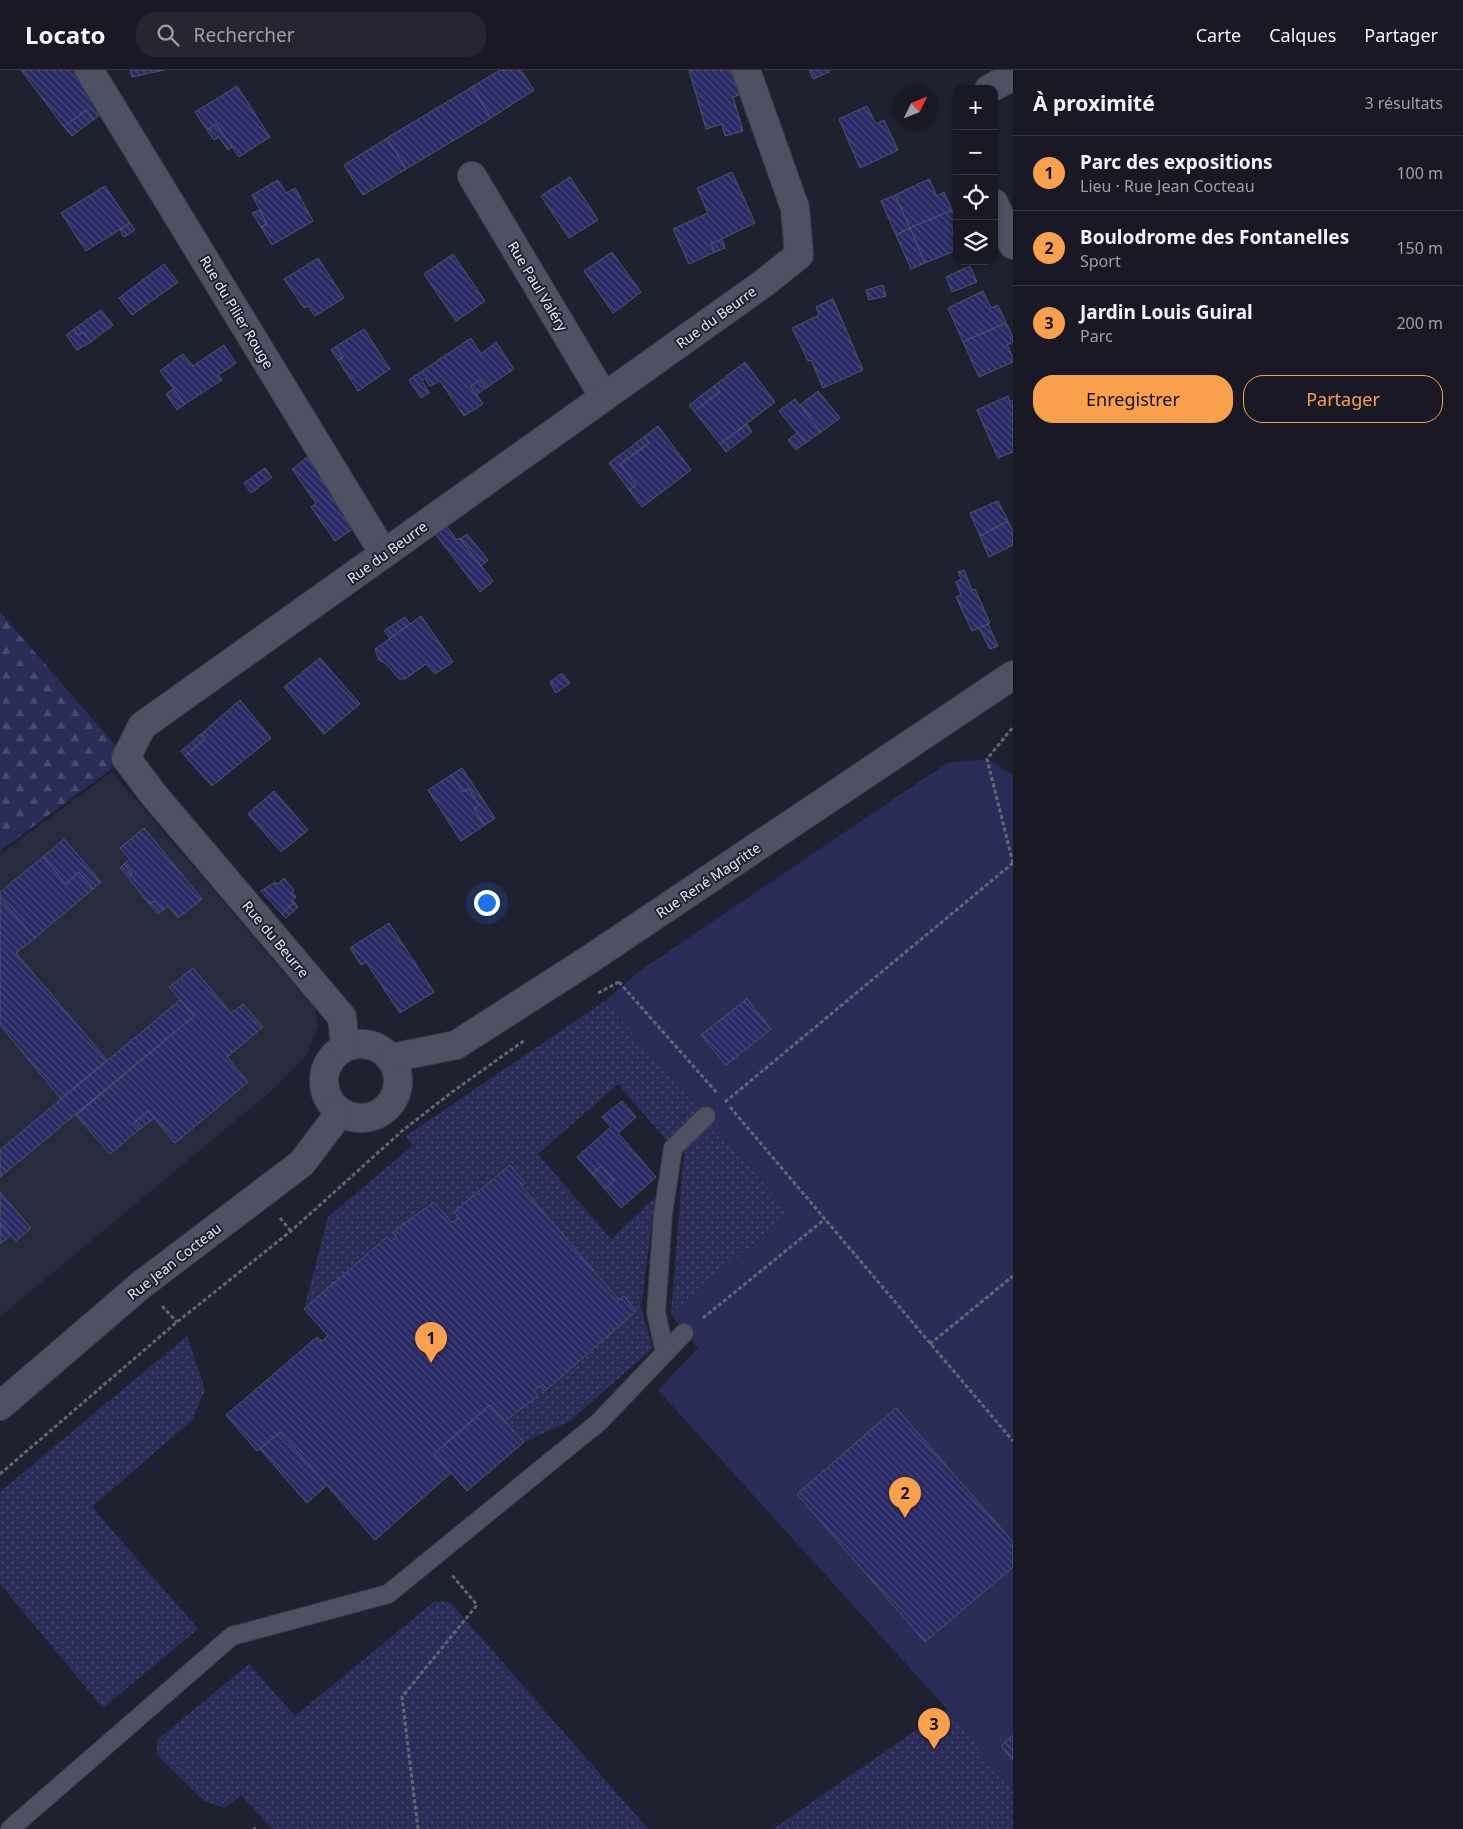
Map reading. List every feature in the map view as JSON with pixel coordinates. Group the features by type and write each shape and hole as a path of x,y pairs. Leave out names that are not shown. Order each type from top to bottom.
{"street":[{"name":"Rue du Pilier Rouge","path":"89,70 384,554"},
{"name":"Rue du Beurre","path":"345,1046 342,1017 153,794 126,758 142,726 764,283 799,255 795,208 746,70"},
{"path":"996,85 1013,76"},
{"name":"Rue Paul Valéry","path":"472,176 604,397"},
{"path":"998,212 1013,245"},
{"name":"Rue René Magritte","path":"391,1058 456,1045 1011,682"},
{"path":"370,1044 382,1049 391,1058 397,1068 399,1081 397,1093 391,1104 383,1112 371,1117 360,1118 348,1116 337,1110 329,1100 324,1088 324,1076 328,1064 335,1054 345,1046 370,1044"},
{"name":"Rue Jean Cocteau","path":"0,1406 141,1285 302,1163 333,1122 337,1110"}],"lane":[{"path":"664,1353 656,1312 663,1214 673,1148 706,1116"},
{"path":"10,1829 232,1636 388,1594 599,1422 684,1333"}],"path":[{"path":"706,1116 1013,863 987,759 1013,727"},
{"path":"587,961 619,982 718,1094"},
{"path":"596,994 619,982"},
{"path":"0,1474 177,1322 291,1231 402,1131 452,1092 532,1035"},
{"path":"725,1101 1013,1441"},
{"path":"684,1333 825,1219"},
{"path":"930,1344 1013,1276"},
{"path":"418,1829 402,1697 477,1605 436,1555"}],"shaded area":[{"path":"112,772 315,1009 318,1026 307,1054 275,1088 0,1317 0,854"}],"green space":[{"path":"0,612 126,758 0,851"},
{"path":"987,759 1013,775 1013,1790 947,1709 658,1390 698,1348 684,1333 671,1314 790,1213 605,1001 641,970 947,763"},
{"path":"605,1001 699,1109 667,1141 618,1084 538,1154 611,1239 655,1197 641,1308 653,1348 570,1421 524,1442 505,1421 538,1396 534,1391 540,1386 545,1391 636,1311 624,1296 619,1300 521,1186 525,1183 510,1165 455,1212 459,1218 452,1223 434,1202 394,1231 397,1237 391,1241 387,1237 304,1309 328,1217 413,1145 406,1136"},
{"path":"711,1123 790,1213 671,1314 684,1152"},
{"path":"187,1336 205,1390 192,1420 92,1507 198,1629 103,1708 0,1584 0,1492"},
{"path":"435,1601 450,1602 648,1829 272,1829 241,1795 225,1808 204,1801 157,1755 157,1740 249,1664 295,1716"},
{"path":"947,1709 1013,1790 1013,1829 773,1829"}],"building":[{"path":"21,70 77,70 104,112 93,120 86,110 64,127"},
{"path":"130,70 164,70 132,77"},
{"path":"500,70 521,70 534,90 491,118 472,87"},
{"path":"689,70 730,70 740,95 733,97 743,131 725,136 722,124 706,129"},
{"path":"809,70 828,70 829,72 813,79"},
{"path":"237,86 270,137 239,157 216,124 207,130 195,112"},
{"path":"472,87 491,118 406,169 387,138"},
{"path":"867,106 876,124 884,120 898,150 860,168 839,119"},
{"path":"86,110 93,120 72,136 64,127"},
{"path":"216,124 232,147 228,150 219,137 214,140 207,130"},
{"path":"387,138 406,169 363,195 344,165"},
{"path":"732,172 755,223 711,244 715,252 689,264 673,229 708,213 697,188"},
{"path":"570,177 598,220 569,238 541,196"},
{"path":"929,179 937,196 944,192 952,210 910,228 895,195"},
{"path":"278,180 286,193 295,188 313,221 272,245 261,227 267,224 252,195"},
{"path":"105,186 130,223 86,251 61,213"},
{"path":"895,195 910,228 896,235 881,201"},
{"path":"259,210 267,224 261,227 252,213"},
{"path":"952,210 953,252 925,263 910,228"},
{"path":"130,223 135,230 124,237 120,230"},
{"path":"910,228 925,263 911,269 896,235"},
{"path":"722,239 725,248 715,252 711,244"},
{"path":"612,252 641,292 613,313 584,271"},
{"path":"453,254 485,301 456,321 424,274"},
{"path":"318,258 344,298 315,316 308,306 304,308 284,279"},
{"path":"164,264 178,282 132,315 119,298"},
{"path":"970,266 977,282 952,292 946,277"},
{"path":"883,285 886,296 869,300 866,290"},
{"path":"983,291 991,308 998,305 1006,323 963,342 948,308"},
{"path":"833,299 863,370 823,388 811,360 808,361 792,328 819,315 816,307"},
{"path":"101,310 113,325 91,342 84,332 78,335 74,329"},
{"path":"1006,323 1013,337 1013,342 1007,345 1013,357 1013,362 979,377 963,342"},
{"path":"74,329 78,335 84,332 91,342 77,350 66,335"},
{"path":"364,329 390,369 358,391 338,360 343,357 335,347"},
{"path":"471,338 481,354 496,342 514,369 486,388 480,380 471,386 483,404 464,416 440,381 430,386 425,378 422,381 429,393 421,398 409,380"},
{"path":"224,345 236,363 218,375 222,380 185,404 160,371 183,354 193,366"},
{"path":"335,347 343,357 338,360 331,350"},
{"path":"745,362 775,402 720,444 694,411 720,392 714,386"},
{"path":"480,380 486,388 476,395 471,386"},
{"path":"714,386 720,392 694,411 689,405"},
{"path":"173,389 185,404 177,410 166,394"},
{"path":"818,391 840,418 821,432 800,405"},
{"path":"1008,396 1010,402 1013,400 1013,453 998,458 977,410"},
{"path":"795,399 821,432 805,443 779,411"},
{"path":"747,424 752,432 726,452 720,444"},
{"path":"658,426 691,470 642,507 629,490 636,485 620,464 649,443 644,437"},
{"path":"797,433 805,443 796,450 788,440"},
{"path":"644,437 649,443 620,464 636,485 629,490 609,463"},
{"path":"313,453 363,522 335,541 311,507 316,503 292,469"},
{"path":"265,468 272,477 251,493 244,483"},
{"path":"998,501 1008,521 980,536 970,513"},
{"path":"1008,521 1013,531 1013,545 989,557 980,536"},
{"path":"444,523 457,540 459,538 493,581 480,592 433,531"},
{"path":"467,534 488,560 481,566 460,539"},
{"path":"964,570 972,590 975,589 990,623 972,631 956,597 961,595 956,582 961,579 958,572"},
{"path":"421,616 453,662 435,674 426,664 405,679 399,679 386,664 379,660 375,649"},
{"path":"405,617 410,624 390,638 384,631"},
{"path":"988,624 998,646 990,649 979,628"},
{"path":"320,658 360,704 324,734 284,687"},
{"path":"562,673 570,683 556,693 550,682"},
{"path":"240,700 271,738 212,786 185,756 206,738 201,734"},
{"path":"201,734 206,738 185,756 181,751"},
{"path":"462,768 495,818 485,825 474,809 479,805 469,789 463,792 451,775"},
{"path":"451,775 463,792 469,789 479,805 474,809 485,825 461,841 428,790"},
{"path":"274,791 308,830 281,852 248,814"},
{"path":"144,828 202,899 178,918 168,906 163,910 154,901 149,904 128,877 132,874 124,864 130,859 120,848"},
{"path":"64,839 101,882 93,889 79,872 66,884 43,857"},
{"path":"43,857 66,884 79,872 93,889 35,938 0,898 0,892"},
{"path":"124,864 132,874 128,877 120,868"},
{"path":"284,878 294,890 292,892 296,897 292,900 294,902 282,914 261,891 275,882 278,884"},
{"path":"0,898 35,938 16,953 107,1060 61,1099 0,1025"},
{"path":"154,901 163,910 158,914 149,904"},
{"path":"294,902 298,907 286,918 282,914"},
{"path":"389,923 434,992 400,1013 366,962 361,965 350,948"},
{"path":"193,968 231,1013 243,1004 263,1027 227,1057 248,1082 175,1143 148,1111 134,1123 140,1129 110,1154 76,1115 194,1016 169,987"},
{"path":"747,999 771,1029 726,1065 701,1035"},
{"path":"180,1000 194,1016 0,1177 0,1150"},
{"path":"622,1101 636,1117 618,1133 656,1177 621,1208 605,1189 614,1181 601,1166 592,1174 577,1157 611,1127 602,1117"},
{"path":"148,1111 154,1118 140,1129 134,1123"},
{"path":"510,1165 525,1183 521,1186 619,1300 624,1296 636,1311 545,1391 540,1386 534,1391 538,1396 505,1421 490,1405 461,1430 434,1454 451,1473 375,1540 280,1432 257,1451 226,1415 317,1337 322,1341 328,1336 304,1309 387,1237 391,1241 397,1237 393,1232 434,1202 452,1223 459,1218 454,1212"},
{"path":"601,1166 614,1181 605,1189 592,1174"},
{"path":"0,1192 31,1228 16,1241 0,1222"},
{"path":"0,1222 11,1235 0,1244"},
{"path":"490,1405 524,1442 467,1491 434,1454"},
{"path":"896,1408 1013,1542 1013,1567 925,1642 797,1494"},
{"path":"280,1432 327,1485 307,1503 260,1449"},
{"path":"1013,1735 1013,1760 1001,1746"}],"place":[{"name":"Parc des expositions","path":"431,1363"},
{"name":"Boulodrome des Fontanelles","path":"905,1518"},
{"name":"Jardin Louis Guiral","path":"934,1749"}]}
